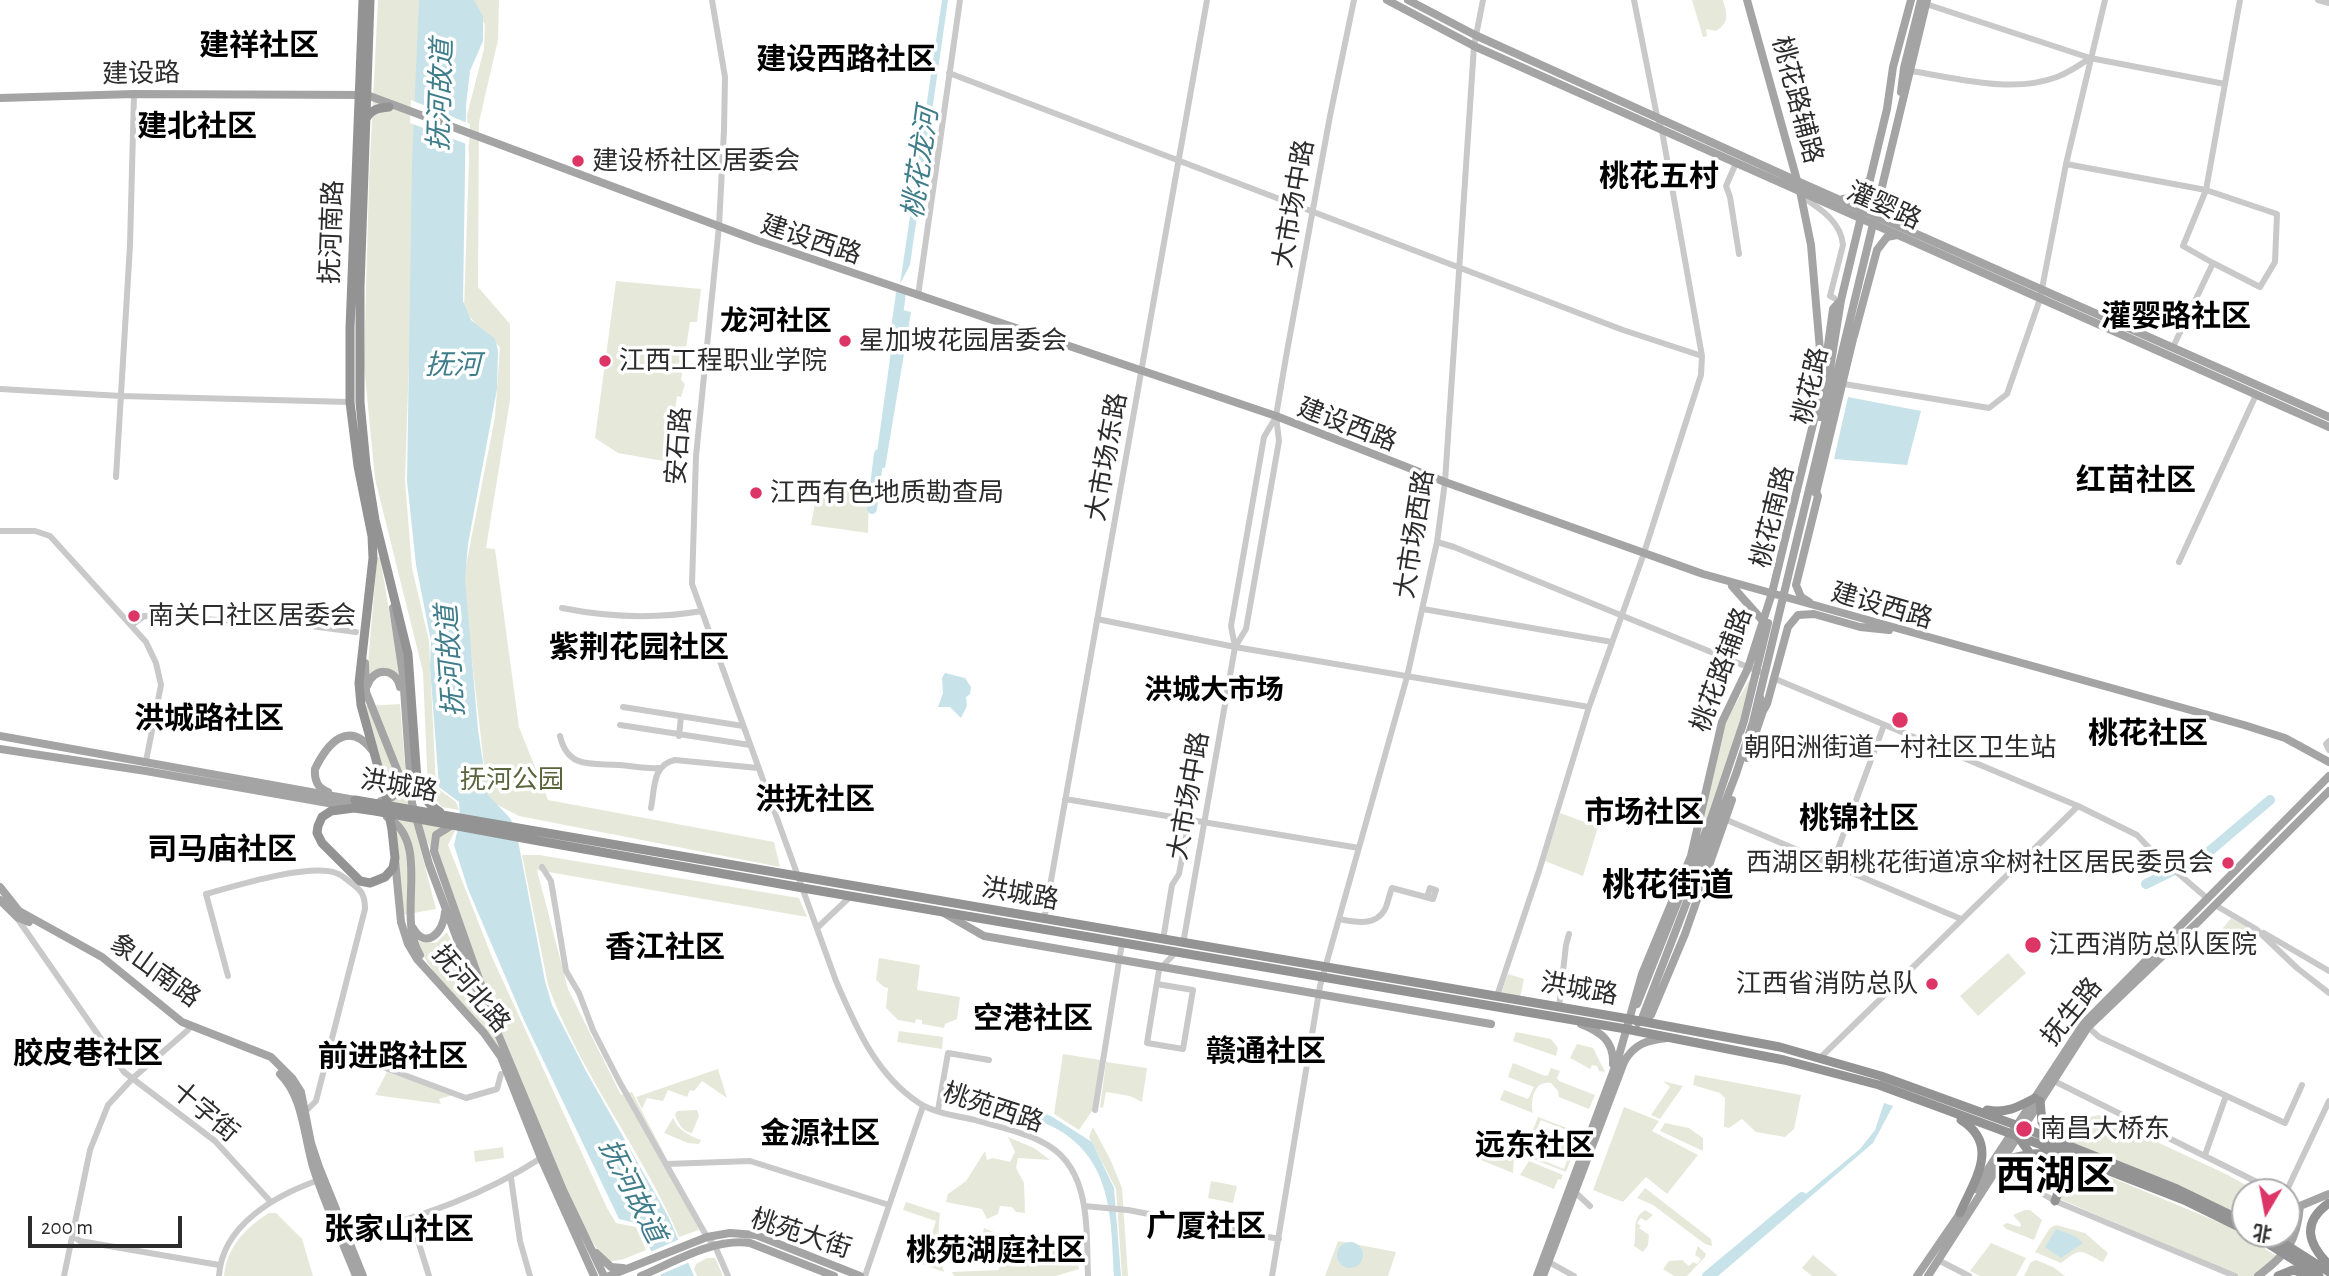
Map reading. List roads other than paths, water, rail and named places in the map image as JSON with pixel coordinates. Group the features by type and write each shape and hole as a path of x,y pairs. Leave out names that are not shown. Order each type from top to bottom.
{"highway":[{"name":"抚河南路","path":"362,465 359,348 366,121 362,97 363,0"},
{"name":"抚河南路","path":"362,465 350,402 349,348 362,97 370,0"},
{"path":"366,121 369,113 389,105"},
{"name":"抚河北路","path":"362,465 383,557"},
{"name":"抚河北路","path":"362,465 373,558 359,683 361,705 385,792 395,858"},
{"path":"383,557 408,654 417,780 430,805 455,821"},
{"path":"354,804 338,808 322,817 317,833 322,843 360,881 377,882 390,873 395,858"},
{"name":"洪城路","path":"354,804 538,836 803,888 1122,943 1325,967 1559,1007 1629,1022 1670,1038 1880,1081"},
{"name":"洪城路","path":"538,836 1163,940 1180,949 1322,978 1572,1020 1641,1021 1780,1047 1820,1058 1907,1091 1945,1109 2184,1200 2231,1223"},
{"name":"洪城路","path":"1907,1091 1959,1104 2020,1126 2177,1189 2231,1215"},
{"path":"1959,1104 1998,1112 2010,1111 2038,1100 2042,1122 2049,1138"},
{"path":"1945,1109 1970,1125 1984,1151 1960,1213"},
{"path":"2014,1135 2032,1154 2058,1193 2055,1200"},
{"path":"1996,1164 2032,1154 2064,1153"},
{"path":"2329,1203 2314,1218 2311,1227 2314,1248 2329,1265"},
{"path":"2282,1248 2319,1276"},
{"path":"2286,1248 2329,1272"},
{"path":"2278,1276 2294,1270 2312,1276"}],"main road":[{"name":"灌婴路","path":"1387,0 1474,46 1801,193 1862,214 2329,427"},
{"name":"灌婴路","path":"1408,0 1475,35 1839,199 1862,214"},
{"name":"桃花路辅路","path":"1629,1022 1642,974 1690,856 1722,722 1752,669 1763,621 1776,596 1775,583 1819,391 1821,362 1811,245 1801,193 1747,0"},
{"name":"桃花南路","path":"1808,480 1828,382 1838,299 1873,170 1887,109 1893,66 1911,0"},
{"path":"1873,219 1923,1"},
{"path":"1887,109 1906,69"},
{"name":"建设路","path":"3,97 134,94 362,97"},
{"name":"建设西路","path":"362,97 719,228 1275,419 1444,483 1732,586 1811,604 2244,725 2286,738 2329,764"},
{"path":"1839,199 1855,197 1873,170"},
{"name":"灌婴路","path":"1873,219 1897,235 2173,348 2329,417"},
{"name":"桃花路","path":"1641,1021 1722,819 1737,774 1764,674 1776,596 1838,383 1849,320 1873,219"},
{"path":"1816,493 1838,383 1877,250 1887,237 1897,235"},
{"path":"1811,604 1801,597 1796,585 1818,496 1808,480 1829,333 1833,309 1838,299"},
{"path":"1849,320 1853,339"},
{"name":"建设西路","path":"1644,555 1890,630 2243,729 2284,742 2329,764"},
{"name":"抚河北路","path":"383,557 401,652 412,803 429,864 472,979 589,1246 607,1276"},
{"path":"1758,589 1763,584 1775,583"},
{"path":"1732,586 1763,621"},
{"name":"桃花南路","path":"1629,1022 1712,816 1744,722 1752,669 1776,596"},
{"path":"368,601 366,692 400,777 398,792 375,807 397,824 409,843 411,922 416,949 434,977"},
{"path":"1641,1021 1651,1015 1685,934 1722,819 1774,679 1788,627 1798,615 1814,614 1860,627 1890,630"},
{"path":"366,692 369,678 376,672 386,671 399,680 403,701"},
{"path":"1759,694 1763,711"},
{"name":"洪城路","path":"0,736 146,761 154,765 354,804"},
{"path":"354,804 321,789 316,782 315,769 331,747 344,736 364,739 373,751"},
{"name":"洪城路","path":"0,751 354,804"},
{"name":"抚生路","path":"1928,1276 2084,1023 2329,776"},
{"name":"抚生路","path":"2051,1079 2088,1027 2329,791"},
{"path":"455,821 436,835 434,851 496,1029"},
{"name":"抚河北路","path":"395,858 399,908 405,933 417,959 484,1032 500,1058 594,1276"},
{"name":"象山南路","path":"2,896 17,917 53,933 99,961 176,1023 267,1060 287,1080 296,1094 302,1113"},
{"name":"象山南路","path":"2,896 19,911 102,957 182,1022 271,1057 292,1077 301,1092 306,1144 363,1276"},
{"path":"411,922 416,933 429,938 438,935 443,929 445,911"},
{"path":"941,912 984,936 1491,1024"},
{"path":"1666,1026 1658,1012 1659,1005 1684,944 1685,934"},
{"path":"1639,1000 1649,1002"},
{"path":"1572,1020 1596,1030 1610,1044 1613,1052 1610,1079"},
{"path":"1537,1276 1629,1022"},
{"path":"1543,1276 1628,1055 1641,1043 1670,1038"},
{"name":"抚生路","path":"1917,1276 1996,1164"},
{"name":"象山南路","path":"321,1180 356,1276"},
{"path":"2301,1206 2329,1194"},
{"name":"桃苑大街","path":"607,1276 707,1237 730,1233 755,1235 862,1276"},
{"name":"桃苑大街","path":"641,1276 715,1246 736,1241 750,1243 834,1276"},
{"path":"589,1246 611,1267 633,1266"},
{"path":"2258,1276 2277,1261 2286,1248"}],"street":[{"name":"安石路","path":"712,0 725,77 719,228 696,456 692,584 799,878"},
{"path":"918,296 960,0"},
{"name":"大市场东路","path":"1044,920 1207,0"},
{"name":"大市场中路","path":"1235,646 1246,629 1279,441 1275,419 1312,211 1354,0"},
{"name":"大市场西路","path":"1272,1276 1322,978 1407,677 1437,542 1444,483 1474,46 1483,0"},
{"path":"1497,996 1539,871 1589,707 1644,555 1701,375 1702,356 1662,131 1634,0"},
{"path":"1838,383 1989,408 2007,394 2041,294 2066,164 2105,0"},
{"path":"2066,164 2206,190 2277,214 2275,262 2260,287 2183,246 2206,190 2241,0"},
{"path":"2318,0 2329,3"},
{"path":"1923,1 2090,58 2225,84"},
{"path":"1906,69 1962,79 2025,83 2057,77 2090,58"},
{"path":"949,74 1623,330 1702,356"},
{"path":"116,477 130,245 134,94"},
{"path":"1735,163 1726,186 1739,254"},
{"path":"1801,193 1824,211 1843,237 1830,296 1838,299"},
{"path":"2173,348 2213,262"},
{"path":"1818,331 1829,333"},
{"path":"0,389 121,396 350,402"},
{"path":"2179,562 2256,395"},
{"name":"大市场中路","path":"1180,949 1235,646 1231,626 1264,437 1275,419"},
{"path":"0,531 35,531 50,536 146,642 156,663 161,685 146,761"},
{"path":"1437,542 1752,669 2078,806 2137,835 2208,899"},
{"path":"562,608 595,615 676,615 702,611"},
{"path":"1423,609 1612,642"},
{"path":"132,625 144,617 296,624 356,632"},
{"path":"1097,619 1407,677 1589,707"},
{"path":"623,707 743,726"},
{"path":"679,735 681,716"},
{"path":"620,725 750,745"},
{"path":"1832,865 1884,725"},
{"path":"560,736 570,756 580,762 659,768 675,760 758,768"},
{"path":"2329,741 2326,744 2329,750"},
{"path":"651,808 659,768"},
{"path":"1065,799 1359,848"},
{"path":"1820,1058 2078,806"},
{"path":"1722,819 1961,919"},
{"path":"1163,940 1172,885 1179,874 1189,820"},
{"path":"542,867 551,881 566,971 579,993 593,1030 619,1081 707,1237 715,1246 727,1276"},
{"path":"228,976 206,894 277,875 325,870 342,876 362,891 365,909 316,1101 302,1113"},
{"name":"桃苑西路","path":"799,878 860,1036 888,1076 923,1106 1019,1133 1044,1143 1073,1172 1082,1191 1088,1276"},
{"path":"1339,919 1360,923 1371,921 1384,911 1392,888 1427,897"},
{"path":"817,928 851,896"},
{"path":"2215,905 2329,971"},
{"name":"十字街","path":"17,917 124,1072 215,1141 270,1201"},
{"path":"2256,929 2297,968 2329,993"},
{"path":"1559,1007 1566,945 1570,934"},
{"path":"1096,1110 1122,943"},
{"path":"1157,985 1192,990 1183,1049 1147,1043 1159,970 1180,949"},
{"path":"2088,1027 2099,1037 2286,1123 2302,1085"},
{"path":"64,1276 90,1150 108,1105 133,1078 188,1030"},
{"path":"329,1047 466,1098 497,1089 501,1074"},
{"path":"938,1110 948,1053 989,1059"},
{"path":"2051,1079 2249,1178"},
{"path":"2205,1156 2226,1096"},
{"path":"2293,1178 2329,1101"},
{"path":"862,1276 923,1106"},
{"path":"348,1238 454,1205 511,1178 541,1158"},
{"path":"667,1164 750,1161 889,1205"},
{"path":"1996,1164 2055,1200 2235,1276"},
{"path":"511,1178 520,1241 530,1276"},
{"path":"219,1276 219,1265 225,1247 239,1229 270,1201 321,1180"},
{"path":"1575,1192 1590,1206"},
{"path":"1084,1206 1128,1210 1279,1239"},
{"path":"411,1218 429,1276"},
{"path":"73,1236 80,1241 219,1265"},
{"path":"1938,1260 1969,1276"},
{"path":"1549,1262 1574,1276"}],"water":[{"name":"抚河","path":"419,0 474,0 483,16 483,41 470,71 466,105 463,301 471,320 495,339 498,351 497,389 468,544 465,579 478,730 488,795 510,818 516,830 552,1005 669,1218 694,1276 661,1276 640,1224 619,1219 523,1018 468,889 454,845 460,819 459,802 439,787 430,667 431,641 416,565 407,481 412,160"},
{"path":"942,0 948,0 910,265 900,284"},
{"path":"902,310 911,312 885,468 875,467 895,322"},
{"path":"1848,397 1921,411 1907,465 1834,459"},
{"path":"945,673 965,678 971,687 961,718 950,707 938,707"},
{"path":"1003,1099 1051,1116 1092,1142 1114,1188 1121,1276 1114,1276 1112,1234 1105,1194 1099,1175 1089,1158 1075,1142 1057,1129 1001,1108"},
{"path":"1884,1103 1893,1106 1873,1143 1718,1276 1707,1276 1860,1149 1875,1130"},
{"path":"2056,1229 2075,1236 2083,1243 2061,1258 2045,1247"},
{"path":"1350,1242 1360,1245 1363,1255 1360,1265 1350,1268 1340,1265 1337,1255 1340,1245"}],"waterway":[{"name":"桃花龙河","path":"896,329 901,293"},
{"name":"桃花龙河","path":"872,509 879,454"},
{"path":"2146,884 2205,855 2270,800"},
{"path":"1707,1276 1802,1197"}],"place":[{"name":"建设桥社区居委会","path":"578,161"},
{"name":"星加坡花园居委会","path":"845,341"},
{"name":"江西工程职业学院","path":"605,361"},
{"name":"江西有色地质勘查局","path":"756,493"},
{"name":"南关口社区居委会","path":"134,616"},
{"name":"朝阳洲街道一村社区卫生站","path":"1900,720"},
{"name":"西湖区朝桃花街道凉伞树社区居民委员会","path":"2228,863"},
{"name":"江西消防总队医院","path":"2033,945"},
{"name":"江西省消防总队","path":"1932,984"},
{"name":"南昌大桥东","path":"2024,1129"}],"district":[{"name":"建祥社区","path":"259,46"},
{"name":"建设西路社区","path":"846,60"},
{"name":"建北社区","path":"197,127"},
{"name":"桃花五村","path":"1659,177"},
{"name":"灌婴路社区","path":"2176,317"},
{"name":"龙河社区","path":"776,322"},
{"name":"红苗社区","path":"2136,481"},
{"name":"紫荆花园社区","path":"639,648"},
{"name":"洪城大市场","path":"1214,691"},
{"name":"洪城路社区","path":"209,719"},
{"name":"桃花社区","path":"2148,734"},
{"name":"洪抚社区","path":"815,800"},
{"name":"市场社区","path":"1644,813"},
{"name":"桃锦社区","path":"1859,819"},
{"name":"司马庙社区","path":"222,850"},
{"name":"桃花街道","path":"1668,886"},
{"name":"香江社区","path":"665,948"},
{"name":"空港社区","path":"1033,1019"},
{"name":"赣通社区","path":"1266,1052"},
{"name":"胶皮巷社区","path":"88,1054"},
{"name":"前进路社区","path":"393,1057"},
{"name":"金源社区","path":"820,1134"},
{"name":"远东社区","path":"1535,1146"},
{"name":"西湖区","path":"2055,1177"},
{"name":"广厦社区","path":"1206,1227"},
{"name":"张家山社区","path":"399,1230"},
{"name":"桃苑湖庭社区","path":"996,1251"}],"water label":[{"name":"抚河故道","path":"441,95"},
{"name":"抚河故道","path":"451,661"},
{"name":"抚河故道","path":"632,1191"}],"park label":[{"name":"抚河公园","path":"512,780"}]}
